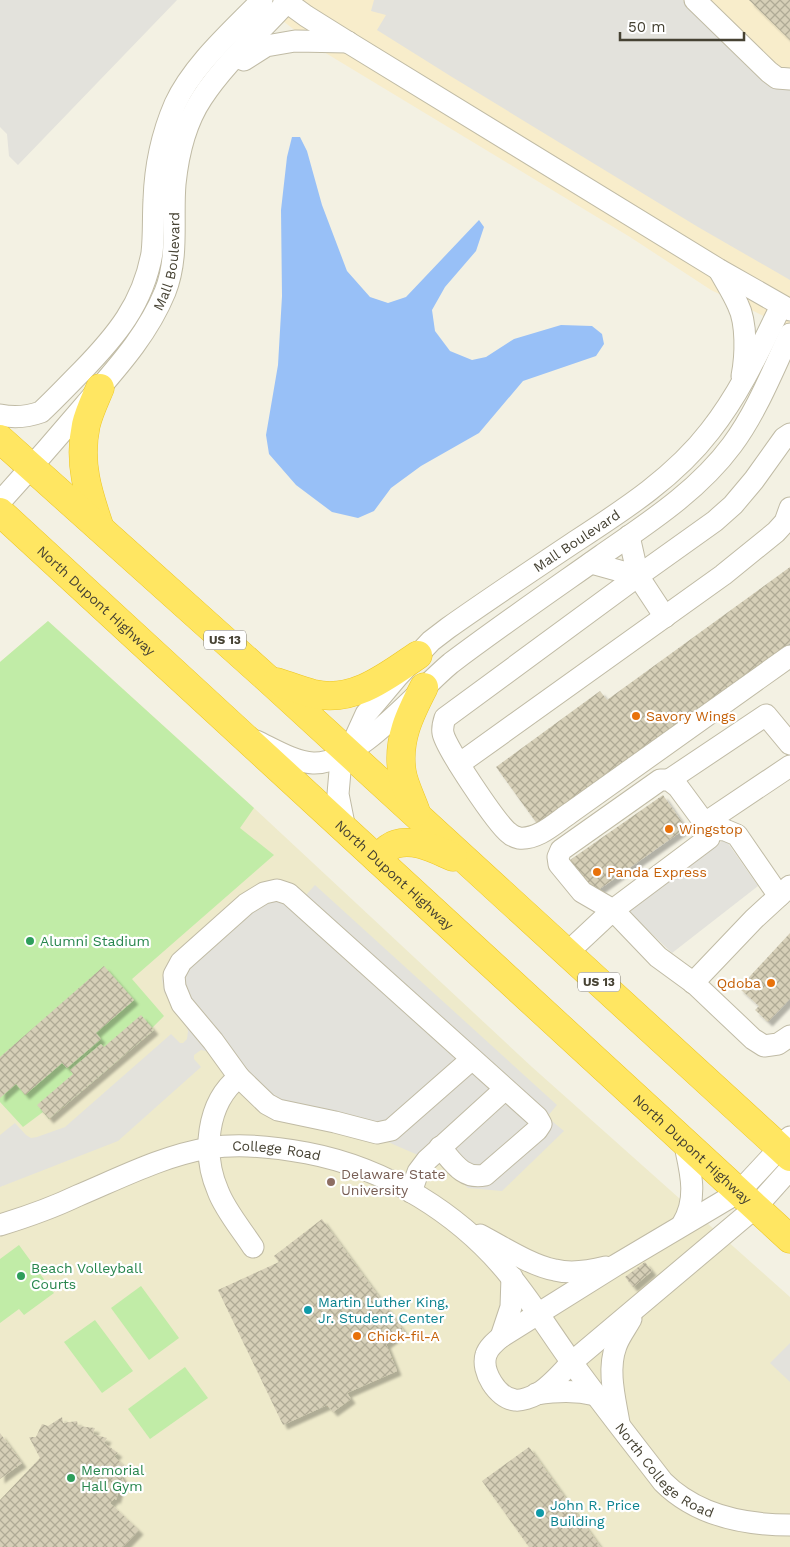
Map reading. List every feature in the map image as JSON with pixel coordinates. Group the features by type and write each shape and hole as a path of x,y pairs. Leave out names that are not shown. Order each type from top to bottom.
{"highway":[{"path":"100,388 86,424 84,471 86,489 100,530"},
{"name":"US 13","path":"0,439 269,680 787,1152"},
{"name":"North Dupont Highway","path":"0,512 790,1239"},
{"path":"269,680 316,694 336,696 356,692 375,684 418,656"},
{"path":"418,816 402,773 401,745 409,717 424,686"},
{"path":"377,859 396,844 408,843 419,844 469,863"}],"street":[{"path":"233,30 240,0"},
{"name":"Mall Boulevard","path":"0,416 30,416 41,412 108,344 124,323 142,288 152,252 155,178 162,141 176,103 199,68 262,0"},
{"path":"695,0 769,72 777,78 790,80"},
{"name":"Mall Boulevard","path":"0,502 100,388 132,350 141,336 166,290 174,249 175,182 181,148 191,118 213,82 286,1 348,42 718,269 786,308 740,388 711,430 670,474 601,525 485,601 448,628 418,656 366,714 347,752 340,771 338,794 345,829"},
{"path":"213,82 266,46 295,41 348,42"},
{"path":"718,269 739,306 745,337 746,360 740,388"},
{"name":"Mall Boulevard","path":"243,735 295,758 312,763 330,761 374,735 424,686 465,653 629,536 696,485 718,462 742,430 764,391 790,334"},
{"path":"764,391 790,367"},
{"path":"790,434 784,438 754,480 733,505 715,521 445,718 442,725 443,735 459,764 498,822 508,833 514,837 521,838 538,835 790,656"},
{"path":"459,764 724,576 786,522 790,508"},
{"path":"629,536 638,576 666,617"},
{"path":"592,562 638,576"},
{"path":"790,744 766,715 669,780 660,780 561,850 558,857 558,864 582,892 613,910 658,957 693,982 753,1039 764,1046 778,1044 790,1036"},
{"path":"707,826 790,766"},
{"path":"567,953 613,910 709,838 707,826 678,787 669,780"},
{"path":"693,982 784,891 737,835 707,826"},
{"path":"440,1147 455,1165 468,1176 485,1175 537,1130 541,1124 537,1117 289,894 277,890 264,893 246,904 181,962 174,974 175,987 182,1004 213,1041 239,1077 267,1104 278,1110 377,1133 385,1132 391,1130 472,1059"},
{"path":"239,1077 228,1086 219,1100 213,1115 209,1148 212,1176 218,1193 253,1247"},
{"path":"411,1192 418,1172 427,1160 505,1089"},
{"path":"682,1226 689,1214 692,1195 692,1178 684,1140"},
{"name":"College Road","path":"0,1225 48,1209 156,1162 209,1148 230,1146 285,1149 319,1155 377,1175 411,1192 456,1222 512,1277 539,1314"},
{"path":"536,1394 638,1306 748,1200 787,1152"},
{"path":"596,1394 563,1390 536,1394 515,1400 506,1396 495,1387 489,1378 485,1366 486,1354 490,1347 501,1337 616,1264 682,1226 748,1200"},
{"path":"456,1222 542,1267 556,1271 592,1270 616,1264"},
{"path":"501,1337 512,1307 512,1277"},
{"path":"619,1424 612,1378 612,1361 616,1346 638,1306"},
{"path":"539,1314 572,1362"},
{"name":"North College Road","path":"572,1362 663,1482 673,1492 715,1514 733,1520 790,1524"}],"shaded area":[{"path":"0,0 177,0 18,165 9,156 7,134 0,127"},
{"path":"256,0 790,0 790,329 711,290 630,237 319,49"},
{"path":"374,0 683,0 777,88 790,89 790,280 698,227 377,30 386,15 371,11"},
{"name":"Delaware State University","path":"48,621 254,808 532,1067 790,1297 790,1547 0,1547 0,662"},
{"path":"725,839 758,886 672,953 628,911"},
{"path":"269,880 282,880 306,895 315,885 557,1105 547,1117 564,1131 502,1191 468,1188 443,1166 388,1142 379,1143 287,1121 210,1052 201,1050 194,1055 194,1059 201,1067 118,1141 0,1187 0,1135 15,1123 31,1138 65,1127 171,1034 180,1043 187,1039 188,1031 186,1026 164,992 162,979 165,967 258,884"},
{"path":"790,1343 790,1382 770,1363"}],"green space":[{"path":"48,621 254,808 240,828 274,855 132,979 164,1016 152,1028 154,1030 49,1119 43,1112 23,1127 0,1102 0,662"},
{"name":"Beach Volleyball Courts","path":"19,1245 54,1293 24,1315 19,1309 0,1323 0,1259"},
{"path":"141,1286 179,1338 149,1360 111,1308"},
{"path":"95,1320 133,1371 102,1393 64,1342"},
{"path":"185,1367 208,1398 150,1439 128,1409"}],"water":[{"path":"292,137 300,137 307,151 322,205 347,271 370,297 388,303 406,297 479,220 484,227 476,251 445,287 432,310 435,331 450,351 472,360 486,357 514,339 561,325 592,326 602,334 604,344 596,356 523,381 479,433 421,466 391,488 374,511 358,518 332,512 296,485 269,454 266,435 278,365 282,296 281,210 287,157"}],"building":[{"path":"749,0 790,0 790,40"},
{"path":"790,567 790,643 538,825 496,767 600,691 607,700"},
{"path":"663,795 686,828 594,893 570,860"},
{"path":"790,933 790,999 768,1022 755,1010 759,1006 739,988"},
{"path":"104,966 134,1000 96,1033 101,1039 67,1068 62,1063 25,1095 16,1084 0,1098 0,1057"},
{"path":"141,1015 154,1030 49,1119 37,1105 73,1074 70,1070 101,1044 104,1047"},
{"name":"Martin Luther King, Jr. Student Center","path":"322,1219 404,1331 386,1344 397,1371 347,1393 351,1399 333,1412 327,1405 283,1425 218,1290 279,1262 274,1256"},
{"path":"645,1262 652,1271 633,1287 625,1277"},
{"name":"Memorial Hall Gym","path":"62,1417 63,1423 77,1421 78,1426 95,1428 93,1434 107,1438 104,1443 118,1453 114,1456 125,1467 119,1471 126,1486 120,1486 116,1500 115,1498 110,1503 139,1530 123,1547 0,1547 0,1500 40,1458 29,1437 36,1437 42,1424 48,1426"},
{"path":"0,1433 22,1463 0,1479"},
{"name":"John R. Price Building","path":"529,1447 601,1547 529,1547 482,1481"}],"place":[{"name":"Savory Wings","path":"636,716"},
{"name":"Wingstop","path":"669,829"},
{"name":"Panda Express","path":"597,872"},
{"name":"Alumni Stadium","path":"30,941"},
{"name":"Qdoba","path":"771,983"},
{"name":"Delaware State University","path":"331,1182"},
{"name":"Beach Volleyball Courts","path":"21,1276"},
{"name":"Martin Luther King, Jr. Student Center","path":"308,1310"},
{"name":"Chick-fil-A","path":"357,1336"},
{"name":"Memorial Hall Gym","path":"71,1478"},
{"name":"John R. Price Building","path":"540,1513"}]}
